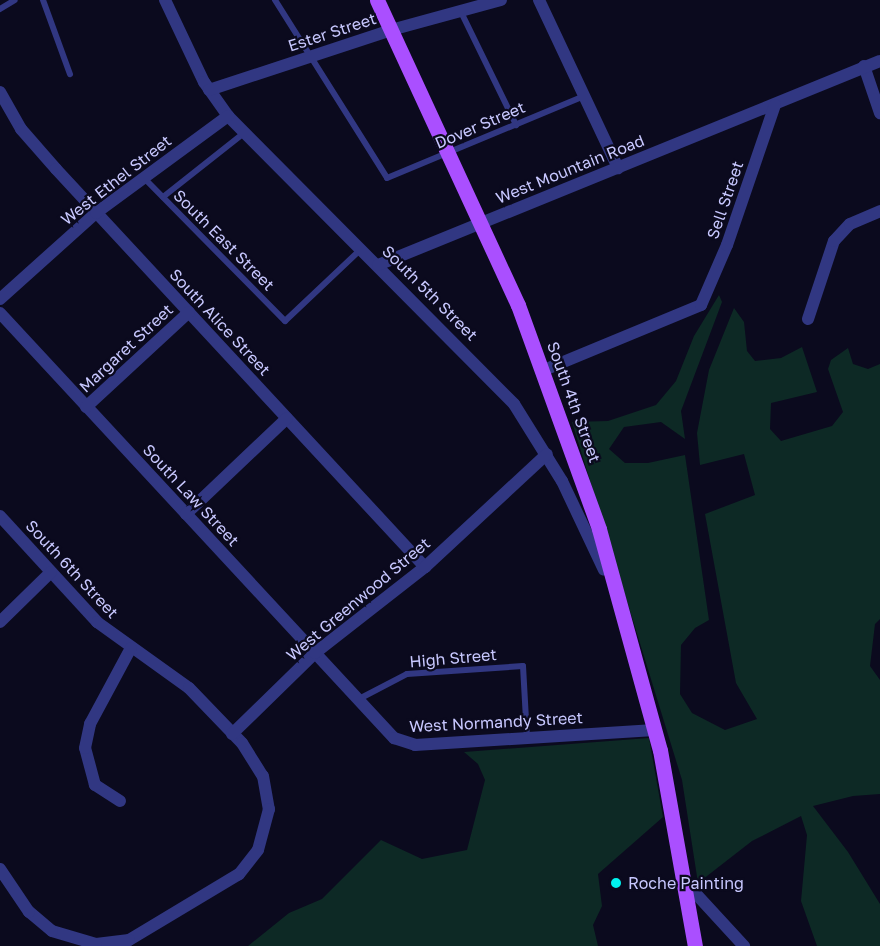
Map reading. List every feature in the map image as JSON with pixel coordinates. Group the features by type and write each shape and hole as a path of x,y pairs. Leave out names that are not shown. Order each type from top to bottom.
{"main road":[{"name":"South 4th Street","path":"377,0 482,222 544,370 631,638 655,730 686,883 695,946"}],"street":[{"name":"South 5th Street","path":"165,0 208,90 228,116 501,388 547,454 590,536 631,638"},
{"name":"Ester Street","path":"208,90 391,30 461,12 475,4 501,0"},
{"path":"539,0 618,168"},
{"name":"West Mountain Road","path":"378,265 880,61"},
{"path":"864,66 880,113"},
{"name":"South Alice Street","path":"0,92 21,129 96,213 425,567"},
{"name":"Sell Street","path":"544,370 701,305 727,245 775,105"},
{"name":"West Ethel Street","path":"0,299 96,213 228,116"},
{"path":"808,319 834,241 850,224 880,211"},
{"name":"Margaret Street","path":"86,407 189,312"},
{"name":"South Law Street","path":"0,313 357,700"},
{"path":"186,513 287,418"},
{"name":"West Greenwood Street","path":"232,734 315,653 425,567 547,454"},
{"name":"South 6th Street","path":"0,516 97,622 189,688 232,734"},
{"path":"0,622 51,572"},
{"path":"120,801 95,785 85,748 90,724 131,648"},
{"name":"West Normandy Street","path":"357,700 394,738 405,744 655,730"},
{"path":"0,869 29,912 67,938 112,944 144,934 239,874 262,843 269,809 265,784 250,753 232,734"},
{"path":"686,883 744,946"}],"lane":[{"path":"0,9 15,0"},
{"path":"44,0 70,74"},
{"path":"275,0 309,56"},
{"path":"461,12 516,125"},
{"name":"Dover Street","path":"309,56 387,178 584,96"},
{"path":"163,197 244,132"},
{"name":"South East Street","path":"144,177 285,321 361,248"},
{"name":"High Street","path":"357,700 407,674 523,666 527,738"}],"green space":[{"path":"719,295 722,302 681,411 685,439 661,422 624,427 609,449 625,463 648,463 685,455 709,620 695,628 681,645 680,694 692,713 725,730 757,719 736,683 705,514 755,495 744,454 700,465 697,433 709,370 734,308 744,322 747,351 755,361 781,358 802,347 817,392 771,403 770,429 781,441 832,426 843,412 828,369 831,360 848,348 853,364 868,369 880,364 880,619 875,624 870,666 880,680 880,794 853,796 813,806 848,852 880,904 880,946 817,946 801,901 807,835 801,816 752,841 698,883 682,780 572,422 608,421 656,405 676,381 694,336"},
{"path":"649,738 663,817 598,874 602,906 593,925 598,946 248,946 289,913 322,899 381,840 422,859 467,850 485,780 478,764 464,752"}],"place":[{"name":"Roche Painting","path":"616,883"}]}
